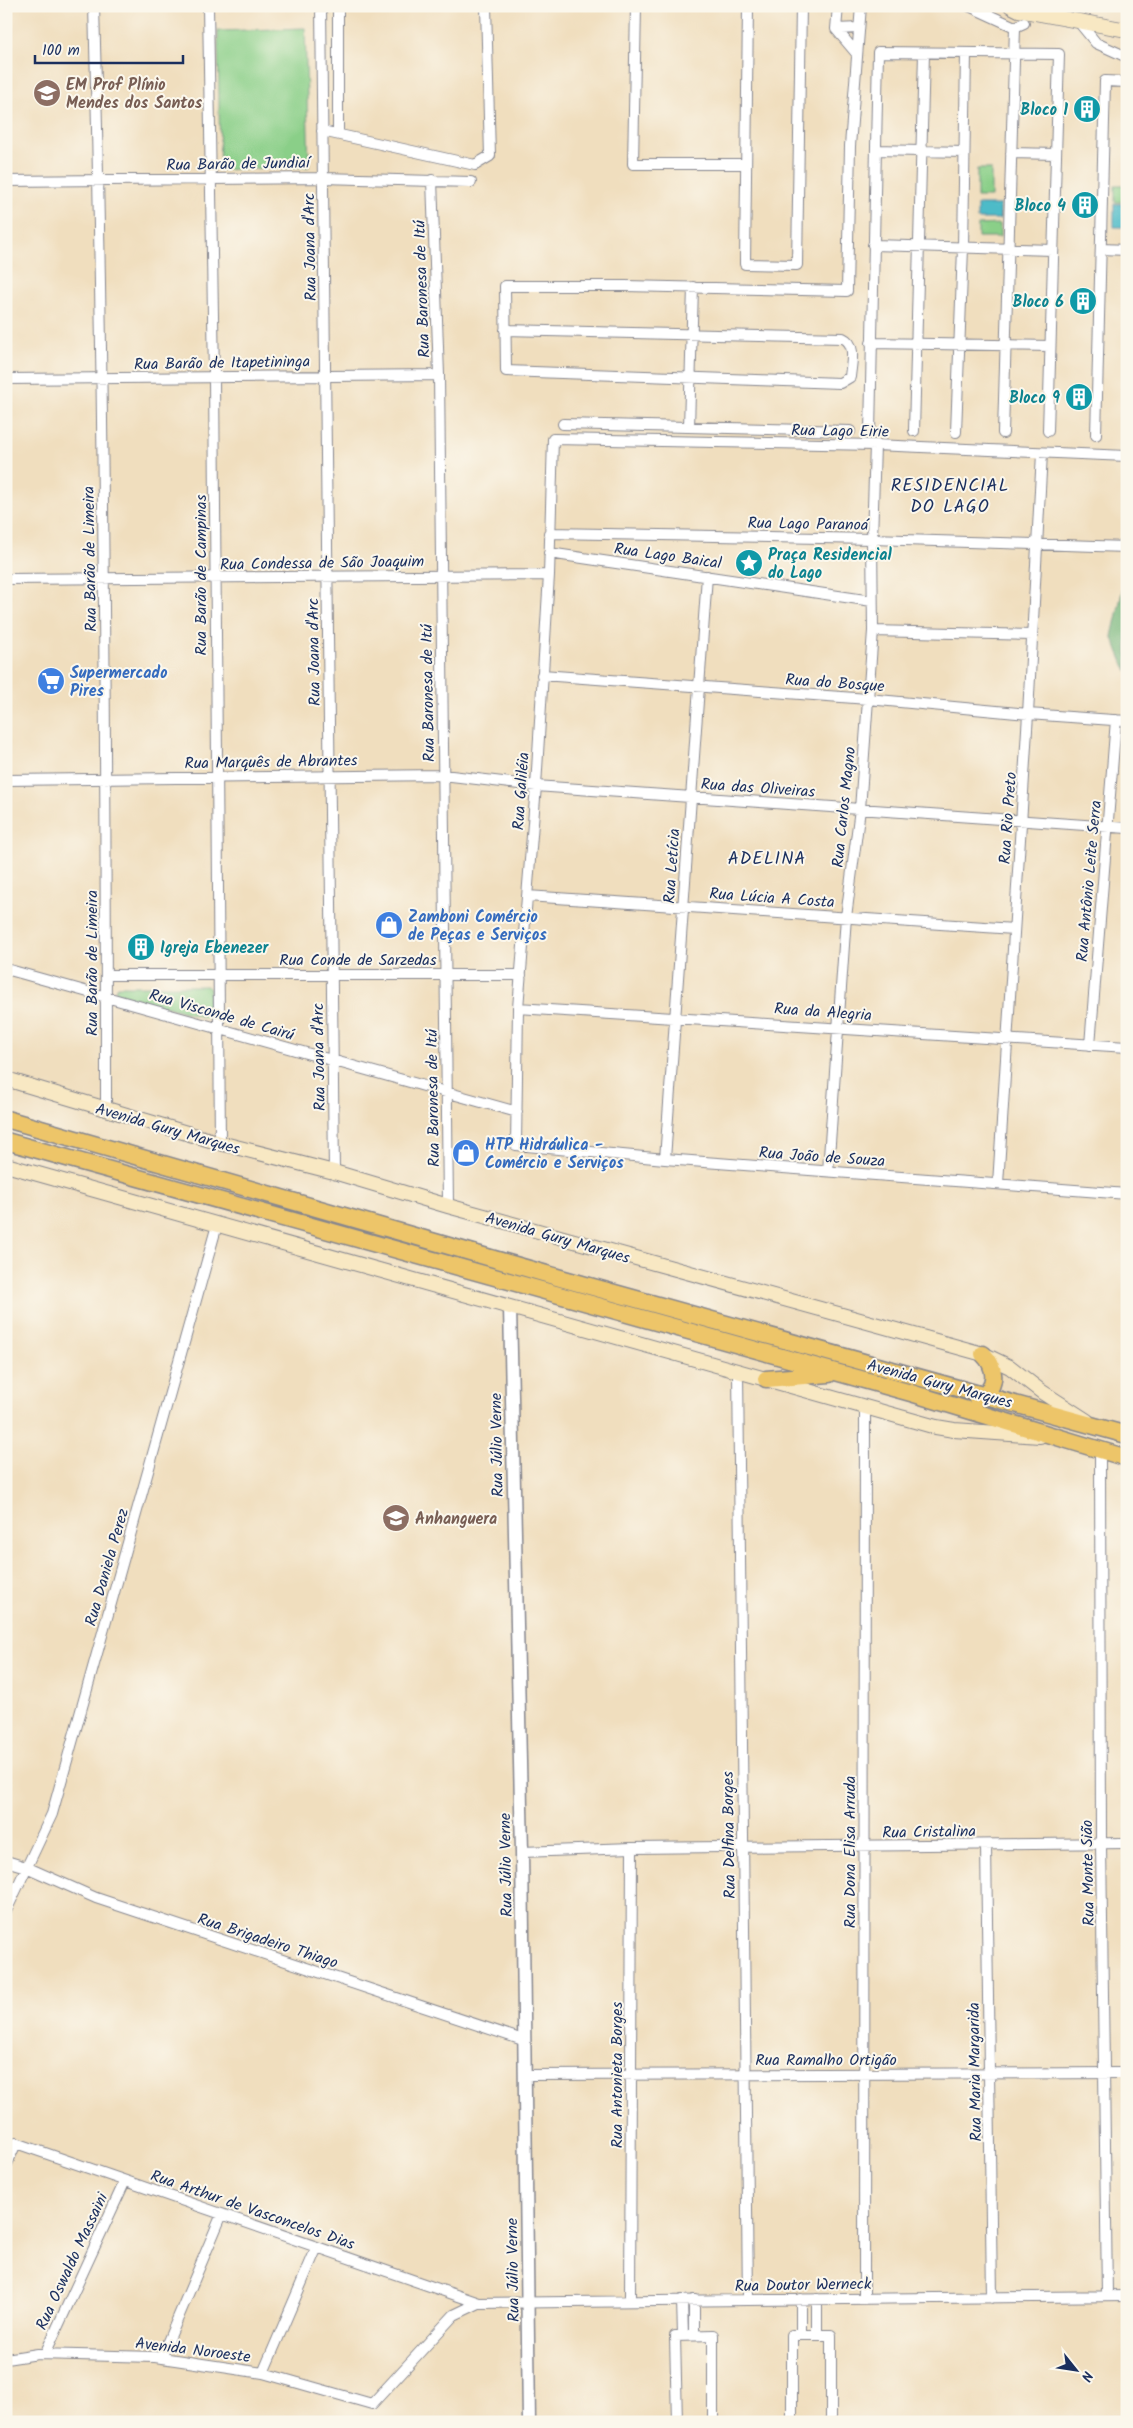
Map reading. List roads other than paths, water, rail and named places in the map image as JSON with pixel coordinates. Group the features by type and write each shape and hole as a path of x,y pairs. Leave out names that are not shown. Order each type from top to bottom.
{"main road":[{"path":"1011,6 1021,20 1042,10 1078,21 1127,30"},
{"path":"1078,21 1096,19 1118,22 1127,20"},
{"name":"Avenida Gury Marques","path":"6,1079 106,1111 334,1172 448,1206 983,1354 1010,1366 1042,1392 1094,1426"},
{"name":"Avenida Gury Marques","path":"6,1119 564,1279 1127,1435"},
{"name":"Avenida Gury Marques","path":"6,1141 911,1393 1127,1458"},
{"name":"Avenida Gury Marques","path":"6,1165 954,1430 1061,1438"},
{"path":"911,1393 966,1401 985,1395 992,1387 994,1372 992,1365 983,1354"},
{"path":"766,1379 840,1373"}],"street":[{"name":"Rua Barão de Limeira","path":"94,6 102,379 106,778 106,1111"},
{"name":"Rua Barão de Campinas","path":"208,6 214,378 220,1143"},
{"name":"Rua Joana d'Arc","path":"320,6 334,1172"},
{"path":"338,6 338,134"},
{"path":"322,131 475,165 488,159 490,156 486,6"},
{"path":"636,6 632,164 746,164"},
{"path":"748,6 745,264 797,264 801,6"},
{"path":"838,6 836,29 857,54"},
{"path":"505,330 843,338 848,340 852,348 850,377 840,384 506,371 505,330 505,286 693,287 847,291 850,146 861,6"},
{"path":"969,6 1021,20 1016,54 1011,153 1003,433"},
{"path":"1078,21 1096,43 1127,57"},
{"path":"836,29 859,28"},
{"path":"870,432 878,52 1059,54 1048,431"},
{"path":"914,431 924,53"},
{"path":"956,432 963,248 966,54"},
{"path":"1096,435 1105,82 1127,82"},
{"path":"876,150 964,152"},
{"path":"1011,153 1056,154"},
{"name":"Rua Barão de Jundiaí","path":"6,181 323,178 471,182"},
{"name":"Rua Baronesa de Itú","path":"432,180 439,375 448,1206"},
{"path":"873,244 1053,250"},
{"path":"1101,249 1127,250"},
{"path":"689,427 693,287"},
{"path":"872,342 1050,346"},
{"name":"Rua Barão de Itapetininga","path":"6,379 439,375"},
{"path":"563,424 850,431"},
{"name":"Rua Lago Eirie","path":"552,439 875,445 1127,456"},
{"name":"Rua Galiléia","path":"516,1145 518,1008 536,786 549,575 552,439"},
{"name":"Rua Carlos Magno","path":"828,1171 846,918 860,809 873,631 872,539 875,445"},
{"name":"Rua Rio Preto","path":"998,1184 1022,820 1042,453"},
{"name":"Rua Lago Paranoá","path":"549,533 872,539 1127,547"},
{"name":"Rua Lago Baical","path":"549,553 872,601"},
{"name":"Rua Condessa de São Joaquim","path":"6,579 549,575"},
{"name":"Rua Letícia","path":"665,1159 707,576"},
{"path":"873,631 1033,635"},
{"name":"Rua do Bosque","path":"542,675 868,698 1028,714 1127,721"},
{"name":"Rua Antônio Leite Serra","path":"1090,1045 1116,720"},
{"name":"Rua Marquês de Abrantes","path":"6,780 443,775 536,786"},
{"name":"Rua das Oliveiras","path":"536,786 1127,828"},
{"name":"Rua Lúcia A Costa","path":"527,896 1014,929"},
{"name":"Rua Visconde de Cairú","path":"6,969 517,1112"},
{"name":"Rua Conde de Sarzedas","path":"106,975 521,975"},
{"name":"Rua da Alegria","path":"518,1008 675,1016 1127,1047"},
{"name":"Rua João de Souza","path":"516,1145 665,1159 1127,1194"},
{"name":"Rua Daniela Perez","path":"6,1911 52,1814 217,1225"},
{"name":"Rua Júlio Verne","path":"510,1307 522,1852 529,2422"},
{"name":"Rua Delfina Borges","path":"738,1371 748,2300"},
{"name":"Rua Dona Elisa Arruda","path":"864,2298 865,1406"},
{"name":"Rua Monte Sião","path":"1100,1450 1101,1844 1107,2296"},
{"name":"Rua Cristalina","path":"522,1852 632,1848 1127,1844"},
{"name":"Rua Maria Margarida","path":"986,1845 992,2298"},
{"name":"Rua Antonieta Borges","path":"630,2301 632,1848"},
{"name":"Rua Brigadeiro Thiago","path":"6,1861 26,1867 96,1898 523,2040"},
{"name":"Rua Ramalho Ortigão","path":"525,2075 1127,2073"},
{"name":"Rua Arthur de Vasconcelos Dias","path":"6,2166 16,2143 479,2303"},
{"name":"Rua Oswaldo Massaini","path":"45,2354 125,2181"},
{"path":"161,2358 222,2214"},
{"path":"263,2373 318,2247"},
{"name":"Rua Doutor Werneck","path":"479,2303 1127,2296"},
{"path":"801,2299 801,2335"},
{"path":"817,2299 817,2334"},
{"path":"682,2300 683,2335"},
{"path":"694,2300 694,2335"},
{"name":"Avenida Noroeste","path":"6,2359 45,2354 161,2358 263,2373 372,2404 454,2315 479,2303"},
{"path":"792,2422 792,2335 817,2334 831,2335 831,2422"},
{"path":"677,2422 675,2336 713,2335 713,2422"}],"water":[{"path":"1114,204 1126,204 1126,227 1114,227"},
{"path":"977,205 1000,205 1000,219 977,219"}],"place":[{"name":"EM Prof Plínio Mendes dos Santos","path":"47,93"},
{"name":"Bloco 1","path":"1087,109"},
{"name":"Bloco 4","path":"1085,205"},
{"name":"Bloco 6","path":"1083,301"},
{"name":"Bloco 9","path":"1079,397"},
{"name":"Praça Residencial do Lago","path":"749,563"},
{"name":"Supermercado Pires","path":"51,681"},
{"name":"Zamboni Comércio de Peças e Serviços","path":"389,925"},
{"name":"Igreja Ebenezer","path":"141,947"},
{"name":"HTP Hidráulica - Comércio e Serviços","path":"466,1153"},
{"name":"Anhanguera","path":"396,1518"}],"district":[{"name":"RESIDENCIAL DO LAGO","path":"950,495"},
{"name":"ADELINA","path":"767,858"}]}
